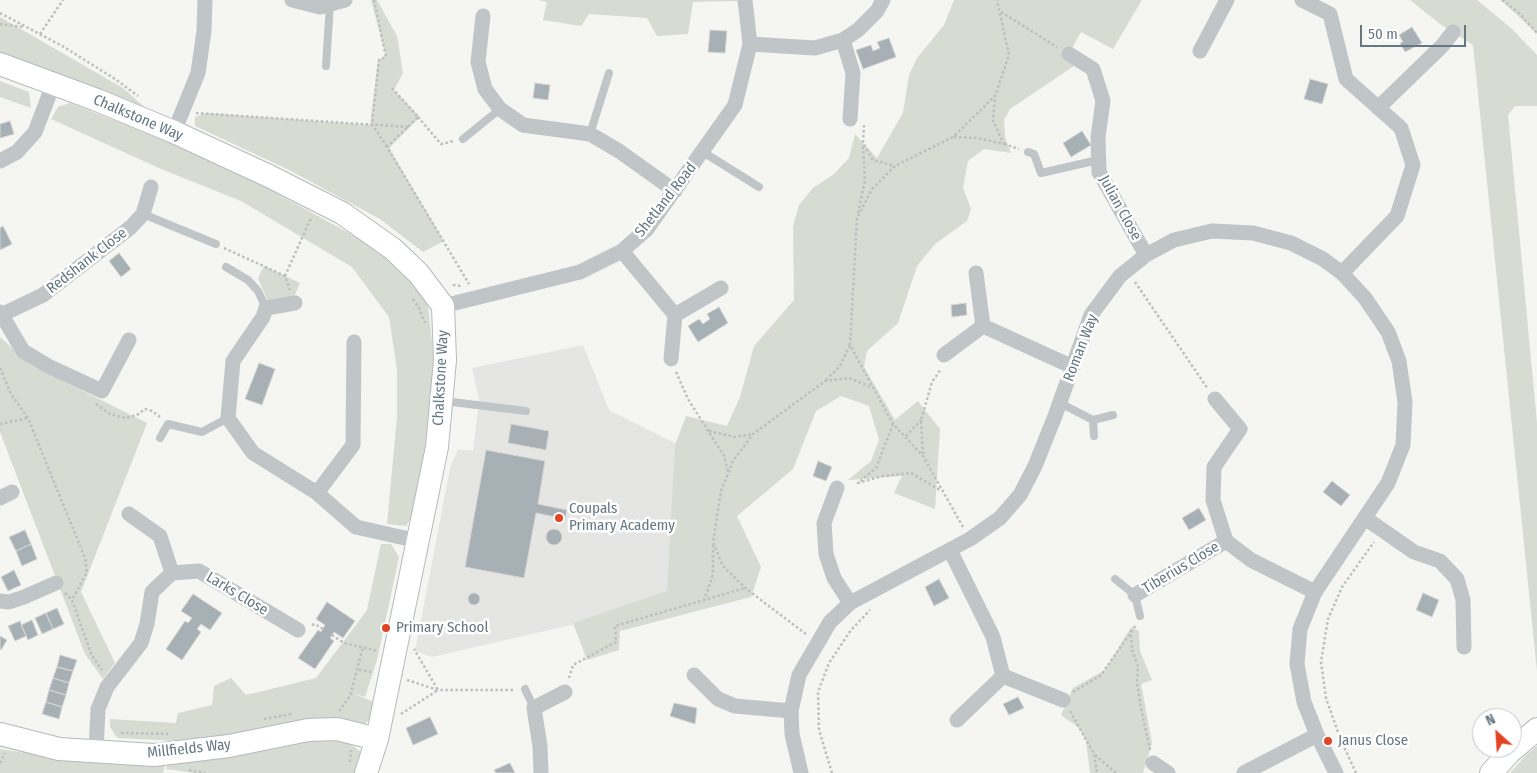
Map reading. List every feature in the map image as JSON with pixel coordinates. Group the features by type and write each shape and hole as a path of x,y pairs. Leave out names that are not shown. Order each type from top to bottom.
{"street":[{"path":"174,132 198,73 204,31 205,0"},
{"path":"292,0 320,7 345,0"},
{"name":"Shetland Road","path":"443,306 580,272 622,251 647,229 735,105 750,44 745,0"},
{"path":"750,44 815,48 843,40 858,30 877,11 882,0"},
{"path":"1200,51 1227,0"},
{"path":"1302,0 1330,14 1346,79 1401,128 1413,165 1398,216 1342,273"},
{"path":"483,16 478,62 485,89 500,108 523,125 590,134 619,150 675,191"},
{"path":"1378,108 1442,46 1453,32"},
{"path":"843,40 853,74 850,119"},
{"name":"Julian Close","path":"1069,54 1093,69 1104,102 1098,137 1099,172 1146,255"},
{"name":"Chalkstone Way","path":"0,64 174,132 342,213 393,249 419,274 443,306 445,360 437,447 377,739 358,769"},
{"path":"0,161 17,152 35,132 53,85"},
{"path":"143,214 151,187"},
{"name":"Redshank Close","path":"1,313 43,294 85,261 108,246 143,214"},
{"name":"Roman Way","path":"801,773 792,734 792,711 799,675 830,622 850,603 970,539 1000,518 1020,495 1060,403 1090,315 1120,276 1146,255 1174,240 1212,231 1253,233 1291,243 1323,259 1342,273 1365,298 1388,332 1400,362 1406,402 1403,445 1388,483 1315,592 1300,629 1297,664 1304,702 1317,735 1336,773"},
{"path":"622,251 674,316 671,359"},
{"path":"976,273 984,326"},
{"path":"674,316 721,288"},
{"path":"295,303 266,308 263,317 233,361 228,418 253,453 317,493 356,527 418,541"},
{"path":"1,313 23,351 48,366 102,391 129,340"},
{"path":"984,326 1073,367"},
{"path":"944,355 984,326"},
{"path":"317,493 353,445 354,342"},
{"name":"Tiberius Close","path":"1215,399 1240,429 1214,467 1213,500 1226,540 1251,560 1315,592"},
{"path":"837,488 824,523 826,554 834,578 850,603"},
{"path":"96,752 98,709 112,680 141,643 147,624 152,592 172,573 160,536 129,514"},
{"path":"1365,518 1414,552 1440,561 1457,580 1463,600 1464,647"},
{"name":"Tiberius Close","path":"1135,595 1226,540"},
{"path":"950,550 993,637 1003,676"},
{"name":"Larks Close","path":"172,573 199,571 298,630"},
{"path":"0,601 9,602 56,583"},
{"path":"694,675 718,699 735,706 792,711"},
{"path":"1003,676 1063,700"},
{"path":"957,720 1003,676"},
{"path":"541,773 540,746 534,708 565,692"},
{"name":"Millfields Way","path":"0,734 59,749 154,755 229,746 308,730 337,729 349,725 377,739"},
{"path":"1491,773 1510,752 1537,728"},
{"path":"1244,773 1317,735"},
{"path":"1153,763 1168,773"}],"lane":[{"path":"326,66 330,4"},
{"path":"590,134 609,73"},
{"path":"463,139 500,108"},
{"path":"703,152 760,187"},
{"path":"1028,152 1034,154 1041,173 1098,160"},
{"path":"143,214 216,244"},
{"path":"226,267 248,280 258,291 266,308"},
{"path":"442,401 526,411"},
{"path":"1060,403 1093,420 1113,415"},
{"path":"160,438 168,424 202,432 228,418"},
{"path":"1093,420 1094,436"},
{"path":"1115,579 1135,595 1140,616"},
{"path":"525,690 534,708"}],"path":[{"path":"40,34 63,0"},
{"path":"374,0 386,57 380,60 372,124 471,288"},
{"path":"997,0 1001,12 1008,55 995,96 992,121 1004,144"},
{"path":"1502,0 1519,13 1537,33"},
{"path":"1001,12 1069,54"},
{"path":"0,13 64,47 115,79 142,100"},
{"path":"0,24 26,28"},
{"path":"392,88 441,144 463,139"},
{"path":"857,218 872,189 895,166 953,137 995,96"},
{"path":"191,112 408,127"},
{"path":"387,147 418,117"},
{"path":"704,601 713,574 713,542 721,491 733,461 753,434 824,381 840,366 850,345 857,218 865,181 864,124 850,119"},
{"path":"953,137 978,138 1028,152"},
{"path":"863,143 873,160 895,166"},
{"path":"295,303 285,276 319,201"},
{"path":"216,244 285,276"},
{"path":"1127,270 1215,399"},
{"path":"409,293 419,308 426,326"},
{"path":"850,345 871,387 893,424 923,456 940,490 970,539"},
{"path":"923,456 921,420 932,382 942,366 944,355"},
{"path":"671,359 688,399 724,456 729,472"},
{"path":"0,368 11,394 28,418 85,558 87,572 72,600 92,656 112,680"},
{"path":"824,381 849,378 871,387"},
{"path":"91,386 97,406 110,414 125,418 137,415 145,410 152,411 168,424"},
{"path":"0,424 28,418"},
{"path":"906,436 921,420"},
{"path":"893,424 876,468 858,483 883,476 912,473 940,490"},
{"path":"709,431 735,437 753,434"},
{"path":"1356,773 1340,738 1326,698 1321,662 1328,619 1342,588 1382,530"},
{"path":"713,542 723,566 745,588 817,643"},
{"path":"565,692 574,665 616,642 615,626 745,588"},
{"path":"832,773 819,730 818,692 829,663 851,630 875,604"},
{"path":"1096,773 1094,754 1077,721 1063,700 1102,675 1131,634 1140,616"},
{"path":"1131,634 1132,650 1138,666 1137,683 1141,708 1153,763"},
{"path":"332,635 344,643 382,652"},
{"path":"413,646 438,690"},
{"path":"358,769 349,725 337,713 350,696 364,648"},
{"path":"359,670 374,673"},
{"path":"406,679 438,690 525,690"},
{"path":"398,716 438,690"},
{"path":"261,719 296,713"},
{"path":"98,727 113,733 171,734"},
{"path":"1094,754 1116,773"}],"shaded area":[{"path":"371,0 377,0 397,36 403,73 394,90 420,117 389,148 444,241 423,252 380,219 289,170 195,126 195,117 206,113 370,125 378,60 386,56"},
{"path":"538,0 739,1 693,2 688,34 657,36 647,18 589,14 581,26 543,20 547,2"},
{"path":"954,0 1142,0 1113,49 1081,32 1069,54 1074,66 1010,109 1004,120 1005,137 1011,153 984,149 968,161 963,188 971,209 967,221 935,244 917,266 898,323 867,351 864,367 895,420 918,401 940,429 935,509 894,493 902,476 848,480 871,461 879,440 869,406 841,396 816,411 793,469 737,516 761,567 751,597 620,631 619,650 587,660 573,623 667,591 675,445 686,416 727,426 740,397 754,346 794,300 793,226 799,205 813,188 834,174 849,158 855,134 877,158 903,113 909,75 917,58 944,25"},
{"path":"1410,0 1477,0 1512,29 1537,55 1537,106 1515,106 1508,115 1537,423 1537,671 1473,45 1440,24"},
{"path":"1501,0 1537,0 1537,34 1535,32"},
{"path":"0,17 123,88 159,120 37,76 30,88 0,77"},
{"path":"0,81 29,92 31,108 0,97"},
{"path":"70,103 187,149 254,181 358,238 402,267 428,306 435,369 428,430 414,513 406,526 387,524 397,417 397,370 389,317 352,267 241,201 161,169 51,119 58,107"},
{"path":"264,266 300,283 295,295 290,300 271,302 267,299 258,278"},
{"path":"0,337 31,365 147,423 81,592 115,663 103,679 85,654 0,432"},
{"name":"Coupals Primary Academy","path":"583,345 609,410 689,450 697,596 432,657 415,651 450,468 458,449 473,451 479,400 472,368"},
{"path":"381,544 391,544 399,557 377,660 365,697 352,693 376,703 373,715 362,726 305,721 267,726 225,739 178,741 118,738 115,735 110,727 110,719 176,723 178,713 212,705 214,686 231,678 246,695 316,678 367,610"},
{"path":"1131,627 1139,631 1140,651 1152,680 1141,684 1152,743 1143,773 1090,773 1086,741 1079,728 1061,715 1073,688 1105,670"},
{"path":"305,738 343,741 355,747 362,753 360,773 194,773 166,769 169,761"},
{"path":"1537,746 1537,773 1510,773 1527,754"},
{"path":"0,749 77,761 165,766 163,773 0,773"}],"building":[{"path":"1412,27 1422,43 1405,52 1400,43 1403,42 1399,35"},
{"path":"710,30 727,31 725,53 708,52"},
{"path":"889,38 896,57 863,69 856,50 871,45 873,51 880,48 877,42"},
{"path":"1310,79 1328,84 1322,104 1304,99"},
{"path":"535,83 550,85 548,100 533,98"},
{"path":"10,121 14,134 0,138 0,124"},
{"path":"1082,131 1091,145 1071,157 1063,143"},
{"path":"3,226 12,244 0,250 0,228"},
{"path":"119,253 131,269 121,277 109,261"},
{"path":"966,303 967,315 952,317 951,305"},
{"path":"719,307 728,323 698,342 688,326 699,319 703,324 710,319 707,314"},
{"path":"259,363 275,369 262,405 245,399"},
{"path":"511,424 549,431 546,450 508,443"},
{"path":"486,450 545,461 538,504 567,510 565,519 536,513 524,578 465,567"},
{"path":"818,461 832,467 826,481 813,476"},
{"path":"1332,481 1350,495 1341,506 1323,492"},
{"path":"1199,508 1206,520 1189,530 1182,518"},
{"path":"554,529 562,537 554,545 546,537"},
{"path":"25,530 31,544 16,551 9,537"},
{"path":"31,544 37,559 22,566 16,551"},
{"path":"14,570 21,585 8,591 1,577"},
{"path":"939,579 949,598 934,606 925,587"},
{"path":"474,593 480,599 474,605 468,599"},
{"path":"1423,593 1439,600 1432,617 1416,610"},
{"path":"193,594 222,613 210,630 201,624 197,629 201,632 182,660 166,649 185,621 188,623 192,618 181,611"},
{"path":"327,602 355,621 343,638 334,632 330,638 334,641 315,669 298,658 318,630 321,632 325,625 316,619"},
{"path":"57,608 64,624 53,629 46,613"},
{"path":"46,613 53,629 42,634 35,618"},
{"path":"32,620 38,635 28,640 21,625"},
{"path":"20,621 26,636 15,641 8,626"},
{"path":"0,636 7,640 1,650 0,649"},
{"path":"60,655 77,660 73,671 57,667"},
{"path":"57,667 73,671 69,683 53,678"},
{"path":"53,678 69,683 66,695 49,690"},
{"path":"49,690 66,695 62,707 46,702"},
{"path":"1018,697 1024,708 1009,715 1003,704"},
{"path":"46,702 62,707 59,719 42,714"},
{"path":"674,703 697,708 695,724 670,716"},
{"path":"430,717 438,734 413,745 406,728"},
{"path":"510,763 515,773 496,773 494,770"}],"place":[{"name":"Coupals Primary Academy","path":"559,518"},
{"name":"Primary School","path":"386,628"},
{"name":"Janus Close","path":"1328,741"}]}
